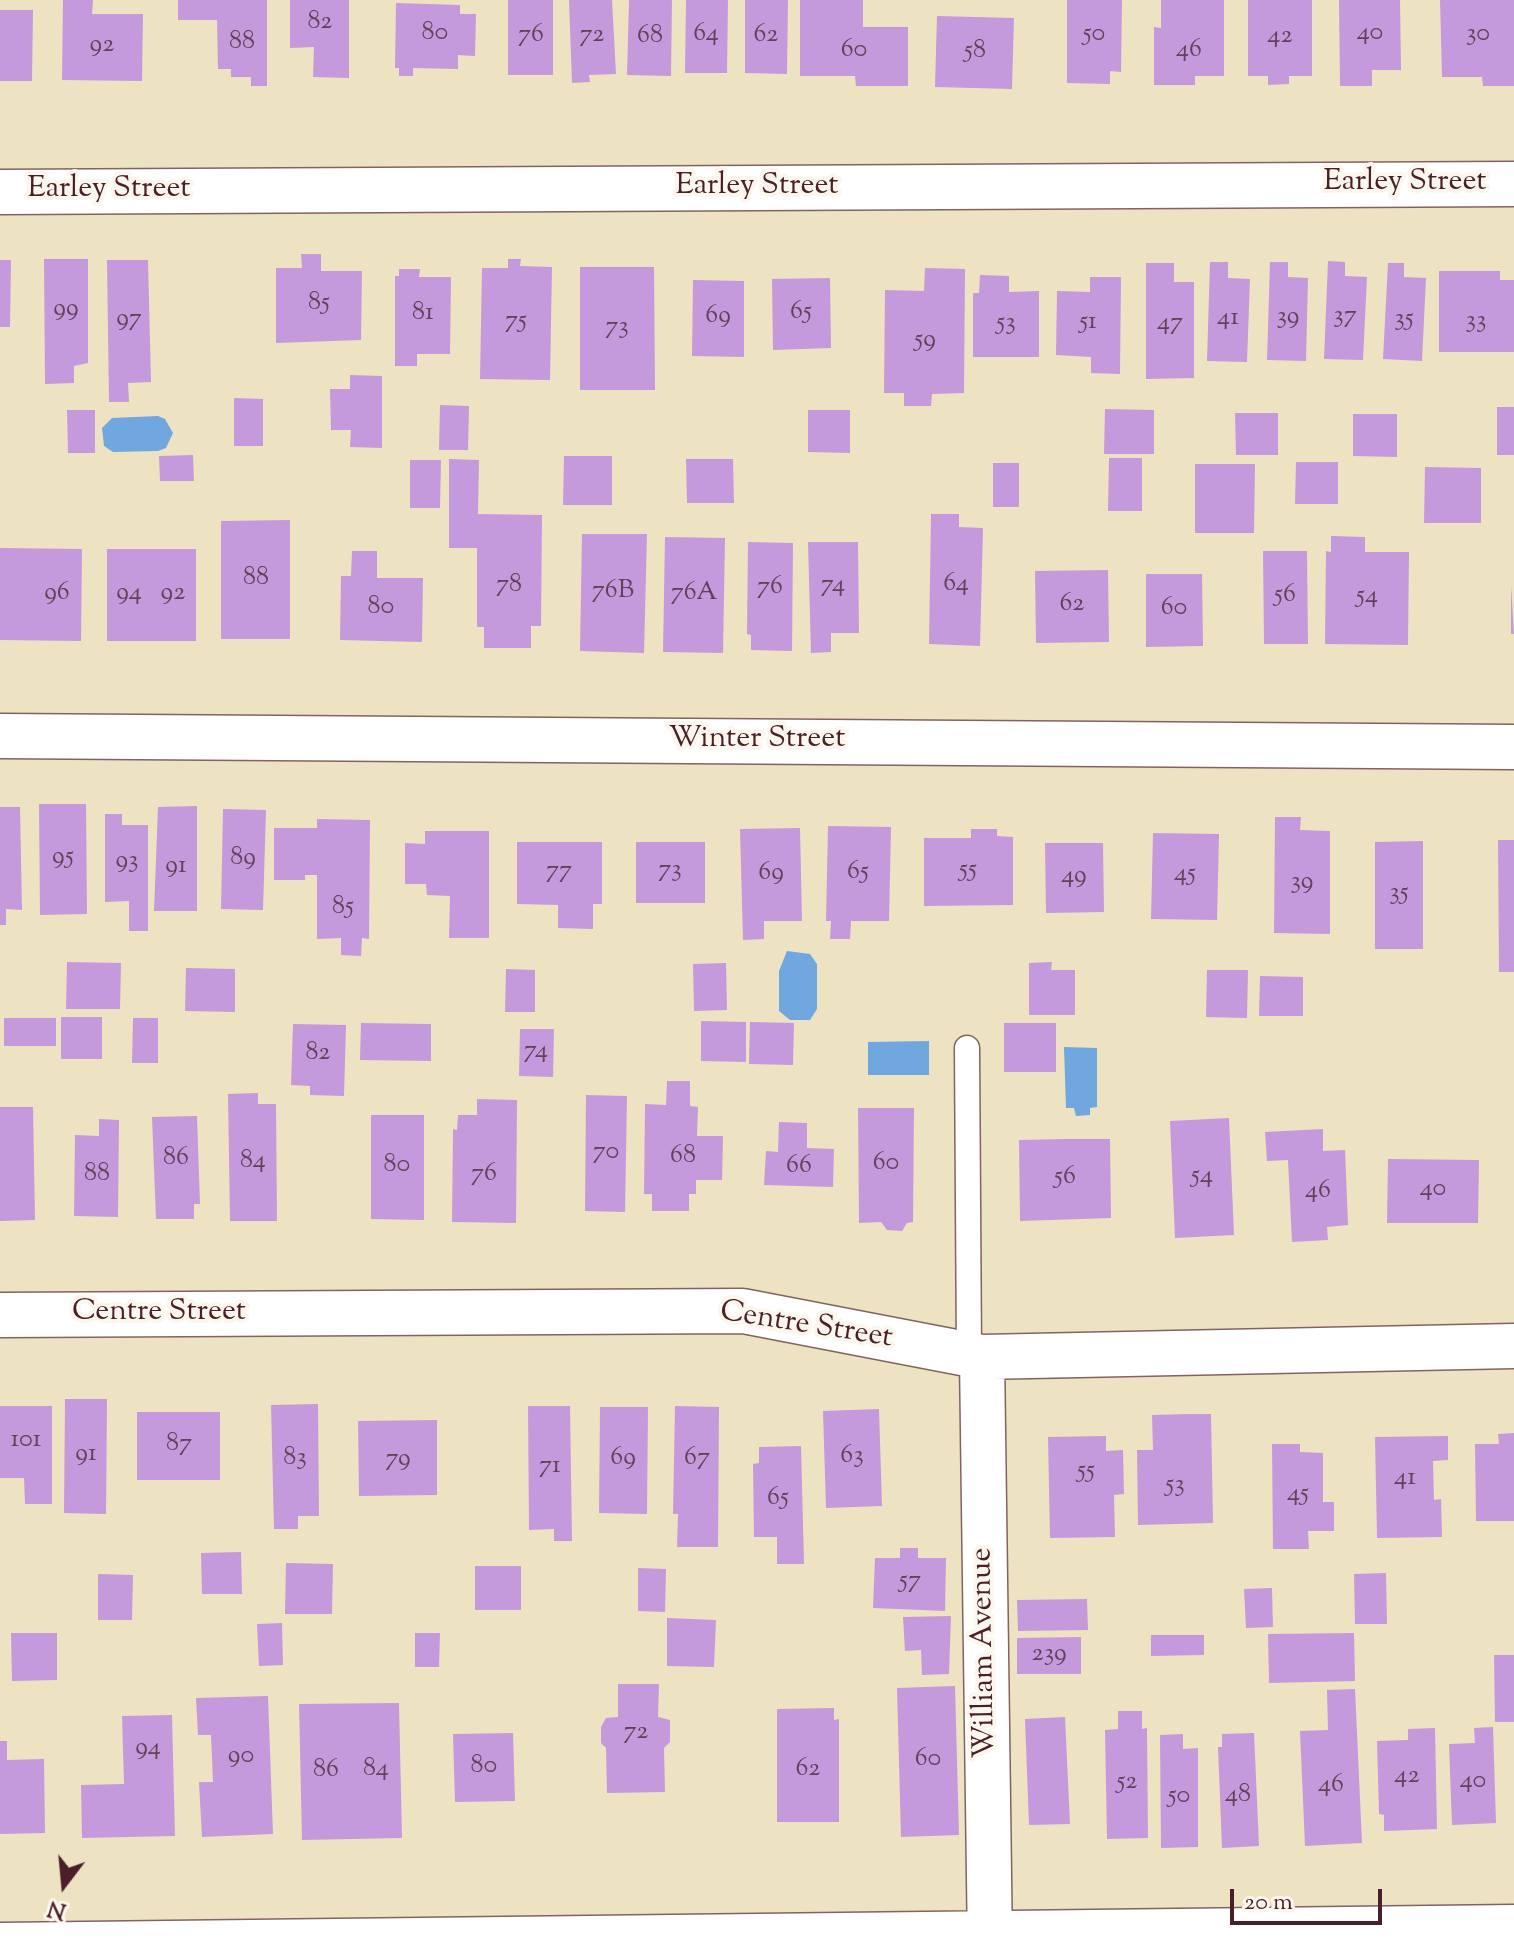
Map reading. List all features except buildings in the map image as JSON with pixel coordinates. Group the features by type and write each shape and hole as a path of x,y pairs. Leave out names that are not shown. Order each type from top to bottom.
{"street":[{"name":"Earley Street","path":"0,192 1514,184"},
{"name":"Winter Street","path":"0,736 1514,747"},
{"name":"Centre Street","path":"0,1315 743,1311 975,1356 1514,1346"},
{"name":"William Avenue","path":"975,1356 990,1941"},
{"path":"0,1945 990,1941 1514,1927"}],"lane":[{"name":"William Avenue","path":"967,1048 975,1356"}],"water":[{"path":"158,416 165,419 173,433 166,448 113,452 104,446 102,428 112,418"},
{"path":"787,951 810,954 817,964 817,1009 810,1020 790,1020 779,1011 779,971"},
{"path":"929,1041 929,1075 868,1075 868,1042"},
{"path":"1064,1047 1097,1048 1097,1107 1090,1108 1090,1115 1076,1116 1074,1108 1066,1108"}]}
